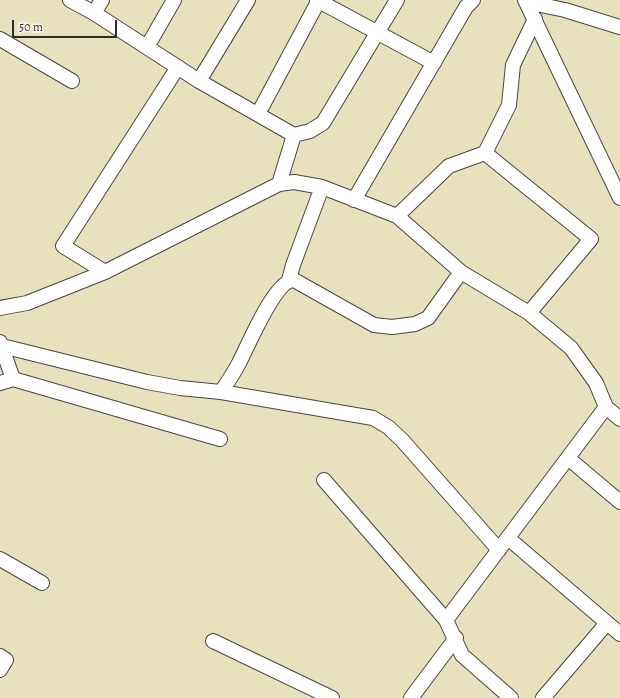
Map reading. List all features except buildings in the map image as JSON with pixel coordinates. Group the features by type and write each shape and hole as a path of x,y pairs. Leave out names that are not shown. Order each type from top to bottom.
{"street":[{"path":"70,0 94,13 199,81 294,135 310,132 323,123 397,0"},
{"path":"94,13 102,0"},
{"path":"147,47 174,0"},
{"path":"199,81 248,0"},
{"path":"258,114 318,0 434,63"},
{"path":"354,200 466,7 473,0"},
{"path":"526,1 620,198"},
{"path":"526,1 552,6 620,27"},
{"path":"397,216 449,166 485,153 509,105 513,65 535,19"},
{"path":"0,39 72,80"},
{"path":"105,272 63,246 178,67"},
{"path":"279,184 294,135"},
{"path":"485,153 590,239 530,313"},
{"path":"0,308 27,303 105,272 279,184 294,182 322,187 397,216 461,272 530,313 571,348 596,383 606,407 620,419"},
{"path":"221,392 239,364 258,322 283,285 289,280 293,265 322,187"},
{"path":"289,280 294,280 374,324 392,327 415,324 428,318 461,272"},
{"path":"220,439 6,381 1,344 146,382 180,388 221,392 373,418 388,427 402,440 499,550"},
{"path":"446,620 606,407"},
{"path":"568,458 620,502"},
{"path":"324,480 446,620 456,638 462,655 511,698"},
{"path":"508,538 620,634"},
{"path":"0,559 42,583"},
{"path":"543,698 607,623"},
{"path":"410,698 456,638"},
{"path":"213,640 332,698"},
{"path":"0,656 6,660 0,670"}]}
